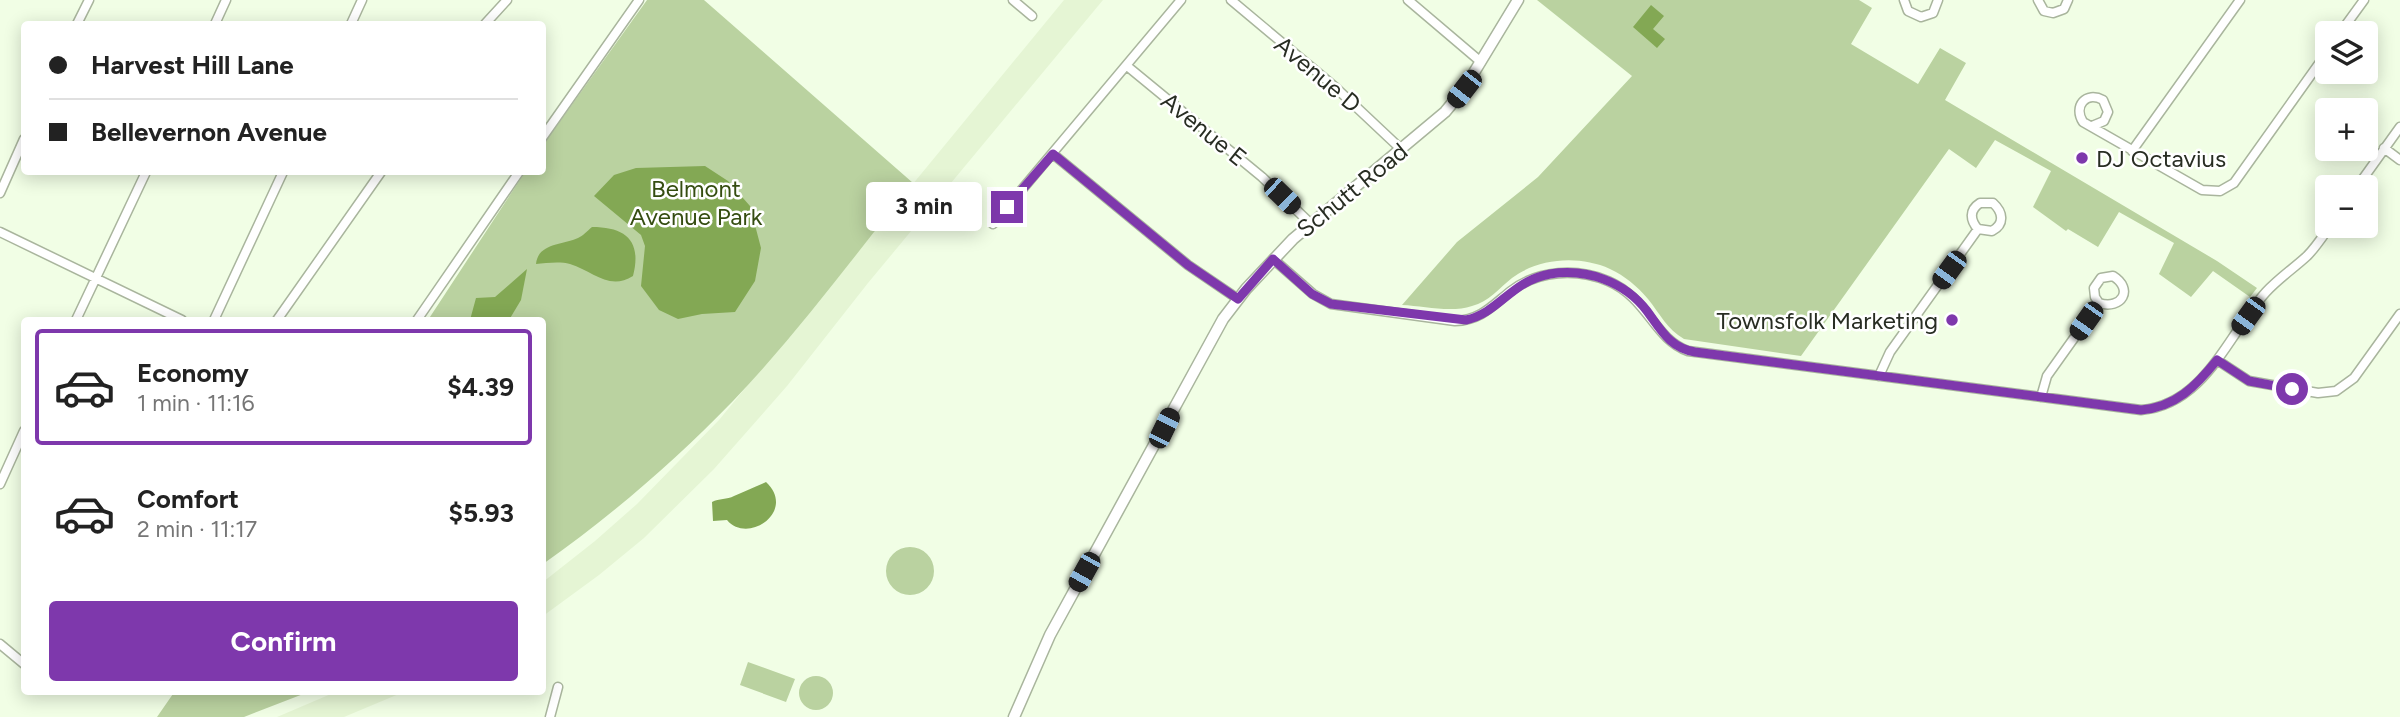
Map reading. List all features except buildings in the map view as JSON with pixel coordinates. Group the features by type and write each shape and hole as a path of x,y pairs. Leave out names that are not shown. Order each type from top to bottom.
{"street":[{"path":"78,21 89,0"},
{"path":"216,21 226,0"},
{"path":"352,21 362,0"},
{"path":"488,21 507,0"},
{"path":"546,132 639,0"},
{"path":"1013,0 1032,16"},
{"path":"993,224 1181,0"},
{"name":"Avenue D","path":"1231,0 1335,87 1402,150"},
{"path":"1408,0 1481,62"},
{"name":"Schutt Road","path":"1014,717 1050,635 1223,319 1273,259 1310,223 1445,112 1481,62 1518,0"},
{"path":"1904,0 1908,11 1921,18 1933,13 1938,0"},
{"path":"2038,0 2041,8 2053,13 2064,9 2068,0"},
{"path":"2132,151 2240,0"},
{"path":"2349,21 2364,0"},
{"name":"Avenue E","path":"1128,66 1262,177 1310,223"},
{"path":"2092,126 2202,190 2214,192 2234,183 2315,69"},
{"path":"2365,175 2400,127"},
{"path":"0,192 21,146"},
{"path":"2384,148 2400,160"},
{"path":"1053,154 1188,265 1238,299"},
{"path":"77,317 145,175"},
{"path":"216,317 282,175"},
{"path":"279,317 379,175"},
{"path":"418,317 517,175"},
{"path":"1879,376 1890,352 1978,229"},
{"path":"0,232 176,317"},
{"path":"1273,259 1312,294 1331,304 1455,321 1480,316 1512,290 1534,279 1559,273 1586,274 1612,282 1632,295 1668,339 1688,351 2126,409 2152,409 2177,400 2189,392 2217,360 2264,295 2307,256 2321,238"},
{"path":"2041,397 2048,376 2099,303"},
{"path":"2217,360 2249,381 2318,393 2331,392 2351,382 2400,314"},
{"path":"0,484 21,438"},
{"path":"0,644 21,662"},
{"path":"550,717 558,687"}],"shaded area":[{"path":"1064,0 1103,0 868,283 787,386 714,469 644,538 546,614 546,580 637,504 719,420"},
{"path":"1651,5 1664,16 1653,29 1665,39 1657,48 1633,27"},
{"path":"705,166 728,181 750,206 761,248 755,281 735,312 678,319 659,310 641,286 645,246 641,235 594,196 614,175 636,168"},
{"path":"592,227 614,230 629,238 635,254 633,276 609,281 566,263 536,264 541,252 546,248 578,238"},
{"path":"527,269 521,300 511,317 471,317 476,298 495,297"},
{"path":"766,482 774,493 776,504 766,521 757,527 746,529 736,527 727,520 713,521 712,502"},
{"path":"329,695 396,695 344,717 277,717"}],"green space":[{"name":"Belmont Avenue Park","path":"647,0 704,0 913,183 803,321 733,401 642,487 546,562 546,317 430,317 523,175 546,175 546,141"},
{"path":"1537,0 1859,0 1872,8 1851,44 1918,84 1940,48 1966,63 1945,100 2217,261 2257,288 2250,297 2213,271 2191,297 2159,274 2174,243 2119,212 2098,247 2068,229 2066,231 2033,207 2051,171 1995,140 1976,168 1949,149 1801,356 1684,339 1668,326 1640,290 1621,275 1598,265 1572,260 1534,266 1512,278 1484,301 1464,308 1402,305 1457,242 1538,177 1632,76"},
{"path":"910,547 927,554 934,571 927,588 910,595 893,588 886,571 893,554"},
{"path":"748,662 795,679 786,702 740,685"},
{"path":"816,676 828,681 833,693 828,705 816,710 804,705 799,693 804,681"},
{"path":"172,695 301,695 244,717 157,717"}],"place":[{"name":"DJ Octavius","path":"2082,158"},
{"name":"Townsfolk Marketing","path":"1952,320"}],"route":[{"path":"1007,207 1053,154 1188,265 1238,299 1273,259 1312,294 1331,304 1455,321 1476,318 1490,310 1512,290 1534,279 1559,273 1577,273 1604,279 1619,286 1638,300 1664,335 1688,351 2141,410 2177,400 2197,384 2217,360 2249,381 2292,389"}]}
